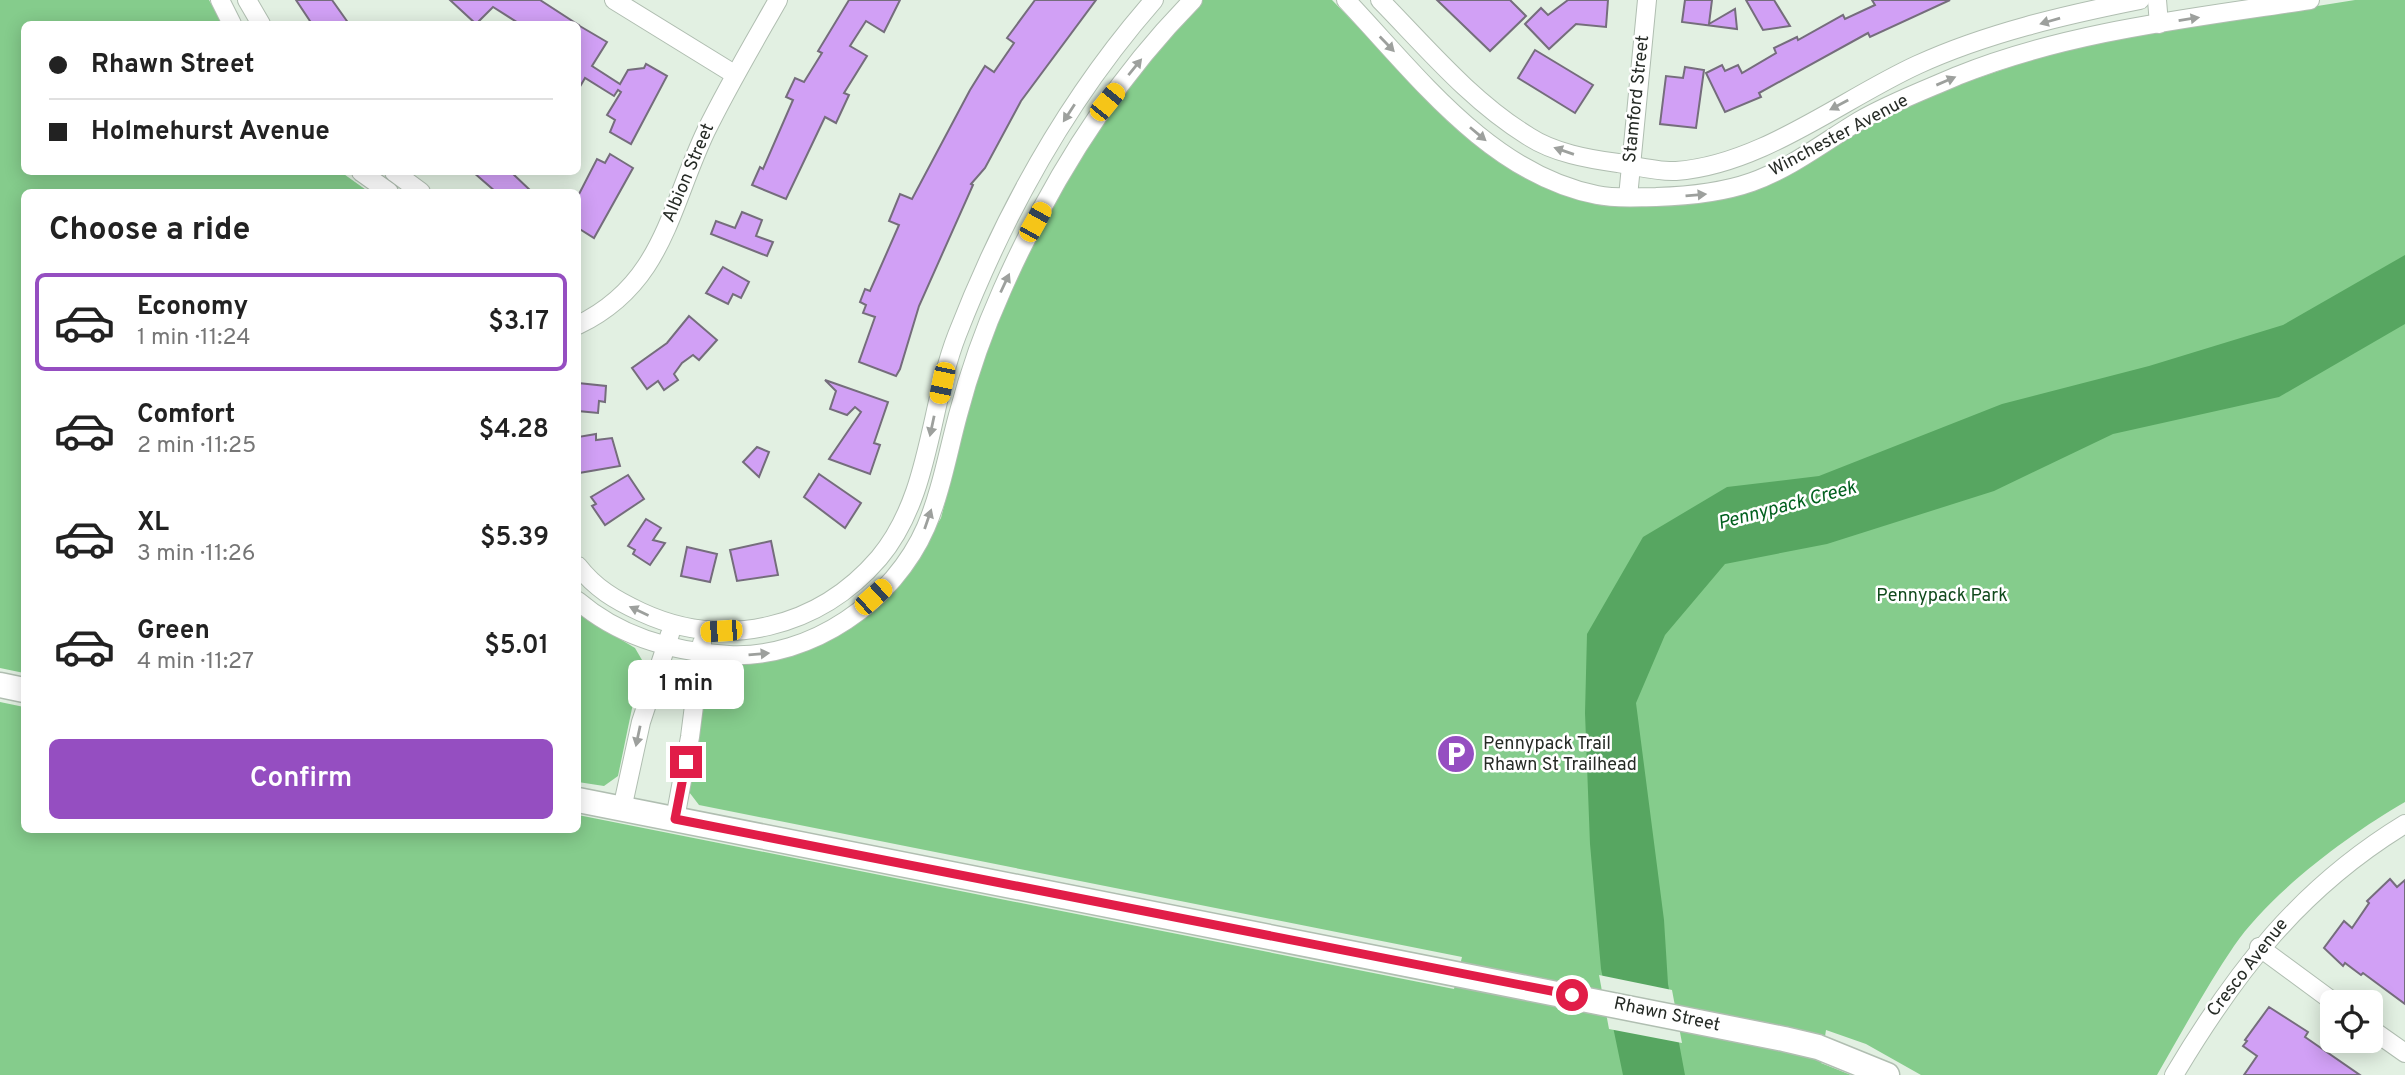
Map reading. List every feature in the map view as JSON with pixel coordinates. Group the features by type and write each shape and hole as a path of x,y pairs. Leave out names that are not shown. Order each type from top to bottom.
{"main road":[{"path":"0,685 21,689"},
{"name":"Rhawn Street","path":"581,801 1784,1039 1818,1047 1887,1075"}],"street":[{"path":"220,0 230,21"},
{"path":"247,0 259,21"},
{"path":"614,0 734,74"},
{"name":"Albion Street","path":"581,324 604,312 637,282 661,241 704,134 734,74 778,0"},
{"path":"581,569 611,598 673,624 704,632 762,628 794,619 827,604 879,558 898,531 911,500 957,337 1024,188 1099,68 1154,0"},
{"path":"581,603 645,640 700,653 771,653 803,643 836,628 887,585 926,527 979,346 1007,279 1069,159 1107,102 1193,0"},
{"name":"Winchester Avenue","path":"1346,0 1457,116 1496,149 1548,178 1597,195 1628,197 1705,195 1752,182 1789,165 1862,119 1961,75 2071,41 2309,0"},
{"name":"Winchester Avenue","path":"1380,0 1477,97 1530,138 1567,153 1674,171 1718,164 1763,147 1919,64 2026,27 2140,0"},
{"name":"Stamford Street","path":"1628,197 1647,0"},
{"path":"2157,0 2159,24"},
{"path":"365,175 385,189"},
{"path":"398,175 417,189"},
{"path":"957,337 979,346"},
{"path":"622,809 640,722 673,624"},
{"path":"675,819 690,737 704,632"},
{"name":"Cresco Avenue","path":"2174,1075 2230,986 2259,947 2289,914 2329,878 2405,824"},
{"path":"2259,947 2320,992"},
{"path":"2383,1037 2405,1053"}],"green space":[{"path":"0,0 209,0 220,21 21,21 21,175 345,175 365,189 21,189 21,672 0,668"},
{"name":"Pennypack Park","path":"1199,0 1332,0 1394,64 1526,176 1690,203 1940,91 2049,54 2114,38 2355,0 2405,0 2405,802 2312,866 2249,926 2214,977 2157,1075 1921,1075 1866,1044 1826,1030 1821,1063 1851,1075 0,1075 0,702 21,706 21,833 581,833 581,816 1454,989 1462,957 699,805 686,788 711,672 721,664 786,656 839,634 903,581 941,518 976,381 1022,260 1101,121"},
{"path":"581,616 635,648 642,660 618,776 604,786 581,782"}],"water":[{"name":"Pennypack Creek","path":"2405,255 2405,324 2279,397 2113,434 1994,491 1827,544 1725,564 1665,635 1636,703 1664,920 1668,984 1685,1075 1623,1075 1601,969 1590,844 1585,713 1587,634 1643,537 1727,487 1819,476 2002,404 2149,366 2283,325"}],"pier":[{"path":"1599,975 1672,990 1682,1043 1609,1029"}],"building":[{"path":"296,0 332,0 347,21 310,21"},
{"path":"450,0 540,0 572,21 515,21 493,7 479,21 473,21"},
{"path":"849,0 900,0 884,32 866,21 850,46 867,56 844,93 849,95 836,123 825,117 786,199 752,185 760,167 763,169 793,100 786,97 795,78 804,82 822,53 818,51"},
{"path":"1035,0 1096,0 1021,101 985,168 971,184 973,185 919,306 896,376 859,362 875,317 863,313 866,305 860,302 865,289 870,291 899,225 889,221 900,194 912,199 970,90 985,66 994,72 1014,43 1007,38"},
{"path":"1437,0 1510,0 1526,16 1490,51"},
{"path":"1568,0 1608,0 1606,27 1576,24 1549,49 1525,24 1541,8 1548,15"},
{"path":"1685,0 1712,0 1709,24 1735,9 1737,29 1682,22"},
{"path":"1746,0 1774,0 1790,26 1763,30"},
{"path":"1872,0 1950,0 1870,37 1868,33 1759,93 1761,97 1725,112 1706,73 1722,65 1725,71 1738,65 1742,73 1776,53 1774,48 1797,37 1798,40 1843,15 1845,19 1875,5"},
{"path":"581,27 607,42 592,66 620,84 628,70 644,68 646,64 667,76 631,144 610,132 615,120 607,115 621,92 618,90 614,96 585,78 581,85"},
{"path":"1535,50 1593,85 1575,113 1518,78"},
{"path":"1685,67 1704,70 1696,128 1660,124 1666,76 1683,78"},
{"path":"610,154 633,168 594,238 581,230 581,190 597,159 605,163"},
{"path":"476,175 514,175 529,189 493,189"},
{"path":"742,212 762,220 756,236 773,242 767,256 711,234 716,221 735,228"},
{"path":"723,267 749,282 741,298 733,294 728,304 706,293"},
{"path":"689,316 717,340 699,360 693,355 682,363 674,374 678,380 664,390 658,381 647,389 632,368 667,343"},
{"path":"825,380 888,402 874,443 880,445 870,474 829,459 861,412 855,407 847,415 830,409 836,391"},
{"path":"581,383 606,386 605,402 599,401 598,413 581,411"},
{"path":"596,434 596,440 612,438 620,466 581,473 581,436"},
{"path":"757,447 769,452 759,477 743,462"},
{"path":"819,474 861,503 845,528 804,497"},
{"path":"628,475 644,499 605,525 592,506 596,504 591,497"},
{"path":"646,519 661,528 653,540 665,543 650,565 633,554 635,550 628,546"},
{"path":"771,541 778,575 737,581 730,550"},
{"path":"687,547 717,554 710,582 681,576"},
{"path":"2390,879 2397,887 2405,880 2405,1004 2363,973 2361,975 2345,963 2343,966 2324,948 2344,921 2352,928 2369,903 2367,901"},
{"path":"2269,1007 2308,1032 2305,1037 2320,1047 2320,1053 2328,1053 2360,1075 2244,1075 2257,1056 2243,1046 2247,1041 2245,1040"}],"place":[{"name":"Pennypack Trail Rhawn St Trailhead","path":"1456,754"}],"route":[{"path":"686,762 675,819 1572,995"}]}
